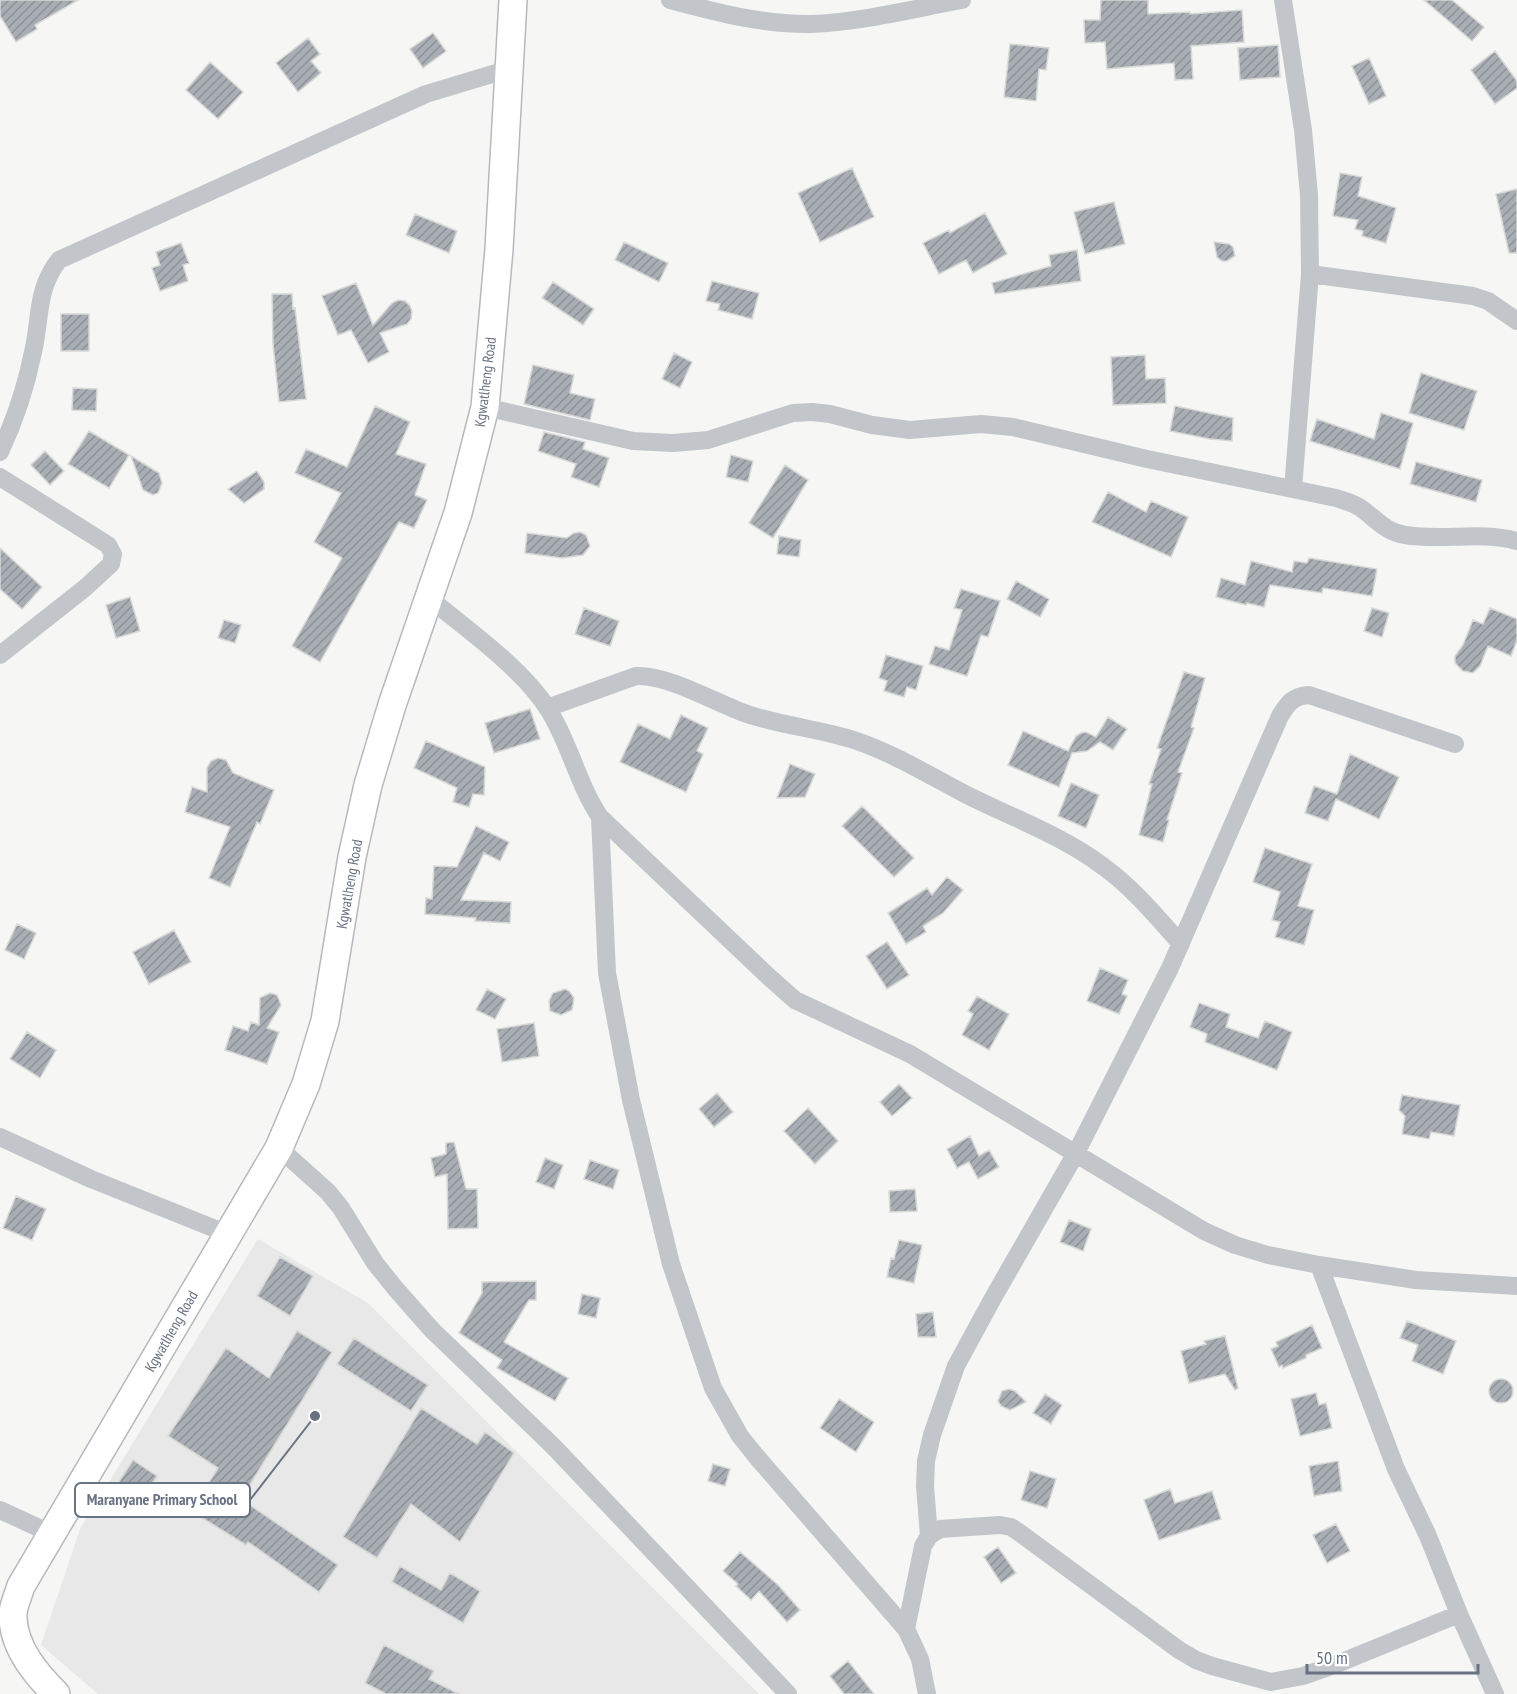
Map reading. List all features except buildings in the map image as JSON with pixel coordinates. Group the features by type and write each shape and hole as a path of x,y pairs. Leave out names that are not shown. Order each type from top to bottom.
{"street":[{"name":"Kgwatlheng Road","path":"56,1694 41,1678 19,1646 13,1618 21,1586 279,1148 306,1084 325,1021 352,857 368,785 392,705 458,513 485,407 499,249 513,0"},
{"path":"670,0 733,15 809,24 842,22 962,0"},
{"path":"1283,0 1303,130 1309,195 1310,274 1293,489"},
{"path":"0,452 12,427 34,351 42,291 48,274 59,260 426,94 509,69"},
{"path":"1310,274 1473,296 1488,301 1517,321"},
{"path":"485,407 633,441 674,443 708,440 794,413 812,412 830,414 872,425 910,430 981,424 1013,427 1146,459 1351,503 1362,508 1380,525 1406,535 1468,536 1517,541"},
{"path":"0,477 108,545 113,554 111,564 86,588 0,655"},
{"path":"430,599 504,660 548,708 588,799 600,817 624,842 795,1000 910,1054 1204,1231 1235,1245 1268,1255 1416,1281 1517,1286"},
{"path":"548,708 644,675 759,718 822,730 859,742 1083,853 1119,880 1181,944"},
{"path":"929,1536 925,1486 926,1461 932,1435 956,1366 1076,1153 1181,944 1280,716 1289,702 1298,696 1309,694 1455,744"},
{"path":"600,817 608,973 631,1100 671,1264 713,1388 740,1436 906,1629 920,1659 927,1694"},
{"path":"0,1137 92,1179 228,1234"},
{"path":"279,1148 328,1192 341,1208 375,1263 432,1330 553,1446 788,1694"},
{"path":"1319,1265 1396,1469 1428,1536 1459,1614 1496,1694"},
{"path":"0,1510 52,1534"},
{"path":"906,1629 923,1546 929,1536 940,1529 1000,1525 1011,1527 1179,1650 1196,1660 1271,1682 1303,1676 1337,1664 1459,1614"}],"shaded area":[{"path":"258,1239 368,1303 759,1694 98,1694 41,1645 80,1529"}],"place":[{"name":"Maranyane Primary School","path":"315,1416"}]}
